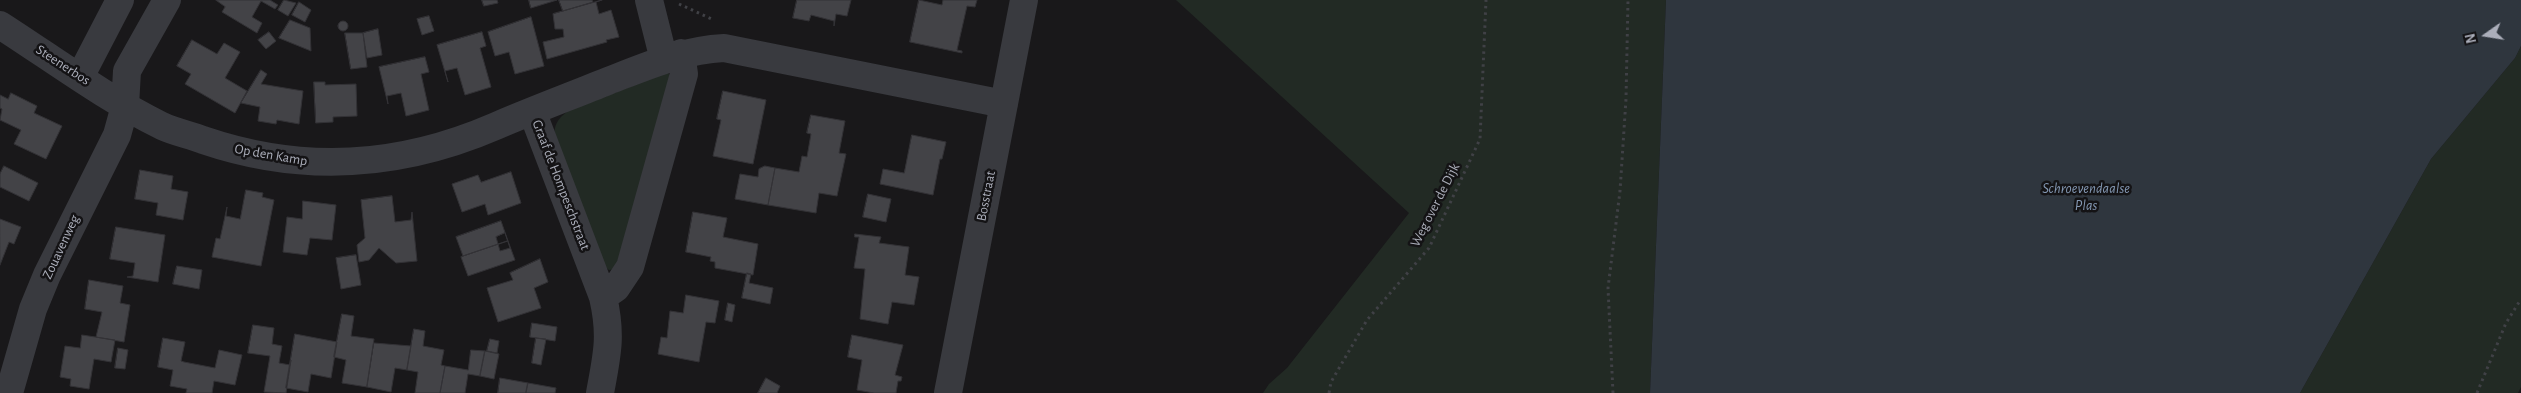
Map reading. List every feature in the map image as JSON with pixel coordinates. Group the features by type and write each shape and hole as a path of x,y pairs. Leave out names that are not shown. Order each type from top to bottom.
{"street":[{"path":"80,77 120,0"},
{"path":"125,106 127,71 167,0"},
{"path":"603,297 616,288 630,267 684,74 673,56 649,0"},
{"name":"Bosstraat","path":"948,393 1024,0"},
{"name":"Steenerbos","path":"0,25 125,106"},
{"name":"Graaf de Hompeschstraat","path":"600,393 609,343 608,321 603,297 532,111 673,56 724,48 1004,104"},
{"name":"Op den Kamp","path":"125,106 164,127 219,145 263,157 314,163 366,162 412,155 465,140 532,111"},
{"name":"Zouavenweg","path":"9,393 33,310 46,275 117,135 125,106"}],"path":[{"name":"Weg over de Dijk","path":"1329,393 1331,382 1367,320 1429,248 1480,139 1486,0"},
{"path":"1612,393 1608,288 1620,191 1626,99 1628,0"},
{"path":"2477,393 2506,323 2521,299"}],"shaded area":[{"path":"1176,0 1666,0 1650,393 1263,393 1269,384 1287,368 1409,213"},
{"path":"2521,46 2521,387 2518,393 2300,393 2431,159 2515,58"},
{"path":"668,72 674,86 615,269 609,270 600,263 554,139 556,126 561,117 568,111"}],"water":[{"name":"Schroevendaalse Plas","path":"1666,0 2521,0 2521,46 2515,58 2431,159 2300,393 1650,393"}],"building":[{"path":"216,0 270,0 278,5 275,9 261,1 252,17 262,23 257,33 222,12 225,7"},
{"path":"284,0 296,3 288,16 278,10"},
{"path":"482,0 497,0 498,3 484,6"},
{"path":"529,0 557,0 531,8"},
{"path":"559,0 592,0 593,2 563,11"},
{"path":"602,0 596,2 599,14 611,10 619,37 547,59 543,42 564,37 563,29 555,29 553,14"},
{"path":"797,0 851,0 847,16 836,14 834,26 834,21 811,15 809,21 793,18"},
{"path":"919,0 942,5 943,0 977,0 975,7 967,6 957,50 962,51 962,53 910,42"},
{"path":"299,2 311,10 305,22 292,15"},
{"path":"429,16 434,31 422,35 417,19"},
{"path":"531,17 544,66 515,74 509,52 495,56 488,32"},
{"path":"290,20 310,28 311,51 279,38"},
{"path":"341,21 345,21 348,26 347,30 341,31 338,28 338,24"},
{"path":"378,29 382,55 367,58 363,33"},
{"path":"269,32 276,41 266,49 258,40"},
{"path":"482,32 486,46 480,48 491,87 465,95 457,68 445,71 448,82 437,45"},
{"path":"345,33 363,33 367,67 351,69"},
{"path":"192,40 217,54 224,43 240,52 225,78 247,91 235,113 185,84 191,74 177,66"},
{"path":"425,57 429,72 421,74 429,110 406,116 401,93 387,96 388,104 379,67"},
{"path":"261,70 267,74 261,84 303,91 299,124 277,120 276,124 258,121 260,107 241,103"},
{"path":"314,82 325,82 325,85 356,84 357,116 333,117 333,122 316,123"},
{"path":"723,91 766,100 753,164 713,156 721,120 717,119"},
{"path":"11,93 37,106 34,113 62,126 46,159 14,144 21,130 0,120 2,109 0,108 0,95 8,99"},
{"path":"811,115 845,121 839,153 846,154 837,196 819,193 816,213 768,205 775,168 799,172 802,156 807,157 811,134 807,133"},
{"path":"912,135 946,142 942,159 940,159 933,195 880,184 883,169 904,173"},
{"path":"4,166 38,183 29,201 0,187 0,174"},
{"path":"765,166 775,168 768,205 735,199 740,174 758,177 759,169"},
{"path":"140,170 173,176 171,189 188,192 183,220 156,215 158,203 135,199"},
{"path":"511,172 521,203 488,215 485,204 462,212 452,184 478,175 481,182"},
{"path":"246,190 263,193 262,197 274,200 261,266 212,257 216,238 220,239 227,207 226,216 240,219"},
{"path":"868,194 891,199 886,222 863,217"},
{"path":"392,196 395,222 411,220 412,212 417,261 396,263 379,248 369,260 359,262 357,245 365,238 361,200"},
{"path":"303,201 336,205 332,240 310,238 307,255 283,252 287,217 302,219"},
{"path":"693,212 727,218 723,237 758,244 753,275 715,268 715,262 710,261 711,257 686,252"},
{"path":"0,219 21,227 14,244 9,242 0,265"},
{"path":"501,221 508,241 463,256 456,237"},
{"path":"116,227 165,235 158,282 127,277 133,276 135,263 110,259"},
{"path":"505,233 510,248 500,251 496,237"},
{"path":"855,234 881,237 879,243 909,247 905,275 919,277 914,305 892,302 888,324 860,319 865,269 854,268 859,237 855,237"},
{"path":"508,241 515,260 468,276 461,257"},
{"path":"356,255 361,285 341,289 336,258"},
{"path":"540,259 548,282 534,288 541,308 498,322 487,288 513,280 510,273"},
{"path":"177,266 202,270 199,289 173,284"},
{"path":"747,273 751,274 749,283 773,288 770,304 742,298"},
{"path":"89,280 123,286 120,303 130,305 124,342 96,337 102,312 85,309"},
{"path":"686,295 719,301 715,323 706,322 699,362 658,354 661,337 667,338 670,311 683,313"},
{"path":"728,303 735,305 732,322 725,320"},
{"path":"342,314 354,316 351,336 374,339 367,387 342,383 346,360 334,357"},
{"path":"532,323 557,327 555,341 530,337"},
{"path":"253,325 274,328 272,344 282,346 279,363 290,365 291,360 286,393 264,392 270,356 248,353"},
{"path":"414,329 425,331 423,346 444,350 441,365 445,366 440,393 415,393 418,372 407,370"},
{"path":"295,334 337,342 331,378 311,374 308,392 286,388"},
{"path":"82,335 115,340 111,362 94,359 89,389 70,386 71,379 60,377 65,346 80,348"},
{"path":"852,335 903,345 895,375 902,377 901,381 898,381 896,393 874,393 857,390 862,360 848,357"},
{"path":"163,338 185,342 181,361 184,362 215,368 219,350 242,355 235,385 214,381 212,393 186,393 187,389 170,386 173,370 158,367"},
{"path":"536,338 546,339 541,365 532,363"},
{"path":"490,339 499,341 497,353 487,351"},
{"path":"374,343 411,346 407,370 395,368 391,392 367,387"},
{"path":"118,348 128,350 125,369 115,368"},
{"path":"471,350 485,351 480,376 468,374 465,393 440,393 445,366 468,370"},
{"path":"485,351 499,354 494,379 480,376"},
{"path":"500,378 528,383 526,393 498,393"},
{"path":"766,378 780,386 777,393 758,393"},
{"path":"528,383 556,388 555,393 526,393"}]}
